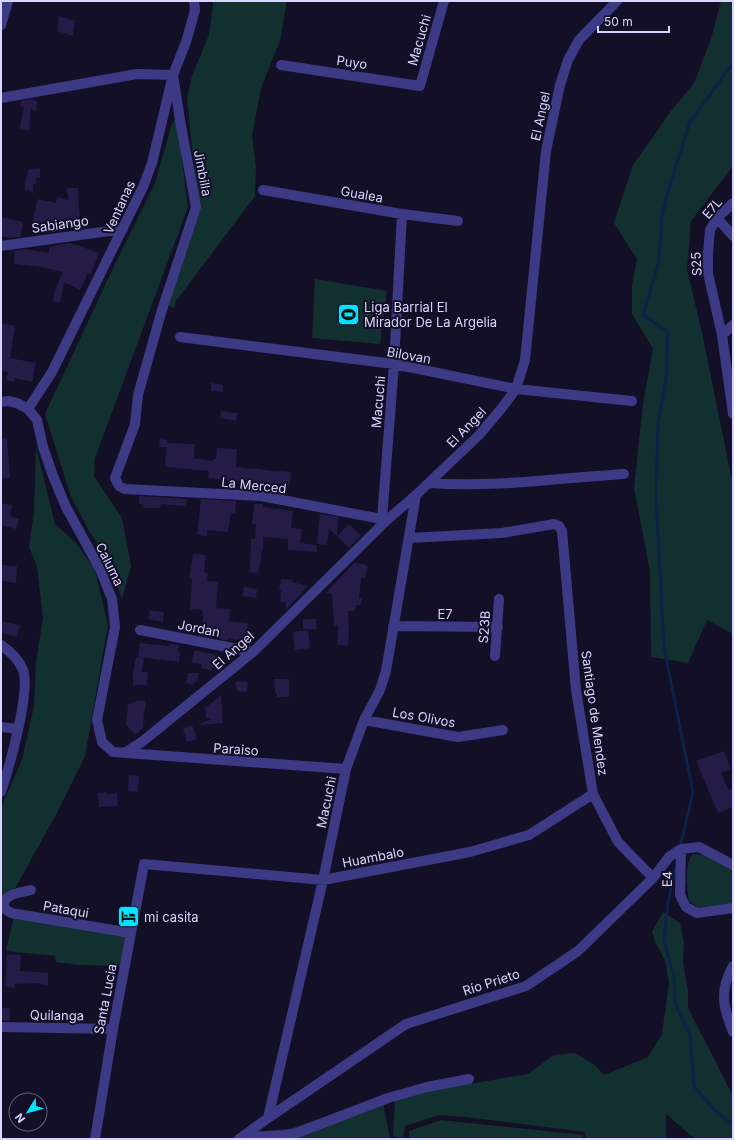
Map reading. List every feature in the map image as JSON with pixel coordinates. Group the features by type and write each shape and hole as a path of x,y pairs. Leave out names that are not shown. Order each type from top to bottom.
{"street":[{"path":"1,25 8,1"},
{"name":"Ventanas","path":"28,409 52,372 143,187 152,163 174,75 192,23 195,10 194,1"},
{"name":"Macuchi","path":"420,86 444,1"},
{"name":"El Angel","path":"125,754 254,652 384,519 430,483 479,435 501,409 516,388 525,360 546,150 560,85 568,60 579,40 617,1"},
{"name":"Puyo","path":"281,66 420,86"},
{"path":"1,98 137,74 174,75"},
{"name":"Jimbilla","path":"118,486 116,478 135,424 138,395 159,320 196,207 181,126 174,75"},
{"name":"Gualea","path":"263,190 402,214 458,221"},
{"name":"E7L","path":"710,230 717,218 733,203"},
{"name":"Macuchi","path":"384,519 402,214"},
{"path":"717,218 733,236"},
{"name":"Sabiango","path":"1,246 123,229"},
{"name":"S25","path":"710,230 708,273 722,335 733,412"},
{"path":"722,335 733,325"},
{"name":"Bilovan","path":"180,337 394,364 516,388 632,401"},
{"path":"1,402 8,401 17,403 28,409"},
{"name":"Caluma","path":"28,409 37,420 43,447 66,507 100,569 112,599 115,627 97,720 102,742 113,752 125,754"},
{"path":"430,483 489,484 624,474"},
{"name":"La Merced","path":"118,486 125,489 261,496 384,519"},
{"name":"Macuchi","path":"268,1118 346,769 364,720 380,690 384,677 416,495"},
{"name":"Santiago de Mendez","path":"409,538 502,533 554,524 559,526 562,531 576,690 593,794 618,842 653,878"},
{"name":"S23B","path":"495,656 499,599"},
{"name":"E7","path":"393,626 498,627"},
{"name":"Jordan","path":"140,630 254,652"},
{"path":"1,645 16,658 24,671 26,685 18,729 1,792"},
{"name":"Los Olivos","path":"364,720 458,737 503,730"},
{"path":"1,727 18,729"},
{"name":"Paraiso","path":"125,754 346,769"},
{"name":"Huambalo","path":"144,864 322,880 470,852 529,835 593,794"},
{"path":"681,849 699,847 733,865"},
{"name":"Río Prieto","path":"241,1138 406,1024 526,986 578,951 653,878 669,857 681,849"},
{"name":"E4","path":"681,849 680,895 686,907 697,913 733,908"},
{"name":"Santa Lucia","path":"95,1139 113,1029 144,864"},
{"name":"Pataqui","path":"30,890 11,895 6,898 3,903 5,910 11,913 131,933"},
{"path":"733,966 723,993 729,1011 733,1032"},
{"name":"Quilanga","path":"1,1027 113,1029"},
{"path":"241,1138 297,1133 388,1098 427,1087 469,1080"}],"green space":[{"path":"213,1 287,1 280,41 261,88 252,136 256,167 255,196 176,301 174,308 165,304 198,207 187,98 192,76 209,35"},
{"path":"721,1 733,1 733,166 691,221 687,269 702,333 733,485 733,634 707,620 688,663 651,657 650,571 634,488 643,403 653,349 632,314 632,286 637,259 614,223 633,165 671,111 694,83 711,39"},
{"path":"176,117 188,207 95,458 94,476 122,518 131,566 122,599 103,552 89,531 71,497 45,414 114,266 155,183 171,127"},
{"name":"Liga Barrial El Mirador De La Argelia","path":"315,279 387,291 380,344 312,338"},
{"path":"36,447 55,524 76,543 95,570 108,625 85,756 58,811 1,914 1,807 22,760 34,706 36,662 43,618 37,567 29,547 34,513"},
{"path":"693,854 703,855 733,870 733,904 697,907 689,901 687,870 688,863"},
{"path":"663,912 680,923 684,943 683,962 688,991 688,1008 733,1096 733,1139 695,1139 666,1114 666,1139 586,1139 585,1132 439,1115 405,1126 403,1138 393,1136 395,1097 528,1074 554,1055 575,1053 595,1065 604,1075 648,1057 662,1034 669,983 665,960 655,942 652,932"},
{"path":"14,916 127,935 120,966 77,965 56,962 55,956 6,951"},
{"path":"382,1097 390,1139 244,1139 268,1131 289,1129"},
{"path":"441,1120 583,1135 583,1139 409,1139 409,1131"}],"building":[{"path":"59,16 75,21 73,36 57,31"},
{"path":"32,99 37,101 36,111 31,109 29,131 20,128 24,107 20,106 21,101"},
{"path":"40,168 40,178 36,178 36,184 33,184 33,191 25,190 25,181 29,169"},
{"path":"67,188 78,188 80,213 76,227 70,225 69,230 53,232 31,228 38,199 56,203 57,197 68,200"},
{"path":"1,217 23,222 20,237 10,238 1,236"},
{"path":"68,243 99,253 91,274 88,273 80,290 64,282 60,303 53,301 55,290 63,272 41,267 14,264 15,251 25,249 49,253 49,247"},
{"path":"1,323 15,326 10,358 36,363 32,382 15,378 14,382 6,380 8,372 1,371"},
{"path":"211,383 223,385 223,392 211,391"},
{"path":"221,411 237,413 236,421 220,418"},
{"path":"7,438 10,478 1,479 1,439"},
{"path":"160,439 167,440 167,443 195,444 194,458 213,461 216,459 217,448 237,449 236,467 289,472 291,473 289,487 259,483 258,487 248,485 248,482 208,478 209,471 165,467 166,447 159,447"},
{"path":"139,496 187,499 185,506 161,504 160,508 144,508 143,504 139,504"},
{"path":"201,499 236,501 235,513 231,513 228,532 207,530 207,536 197,535"},
{"path":"1,503 12,505 10,516 19,519 16,529 1,525"},
{"path":"254,504 263,504 263,507 293,511 291,528 302,529 300,543 317,545 317,552 288,550 288,539 263,537 263,550 258,573 250,572 251,539 255,539 256,524 252,524"},
{"path":"320,514 339,517 337,536 329,529 327,545 317,544"},
{"path":"349,524 361,536 349,548 337,536"},
{"path":"193,554 206,555 204,572 208,573 207,581 218,582 216,608 230,609 229,621 248,623 247,642 228,638 228,640 216,638 217,631 203,630 202,628 202,610 190,609 192,579 189,579"},
{"path":"354,563 368,566 365,578 361,578 359,598 362,598 361,605 356,605 355,611 348,611 348,646 337,645 338,625 334,625 332,594 326,593"},
{"path":"1,565 17,566 16,583 1,581"},
{"path":"281,579 293,580 292,582 308,586 285,611 286,602 280,602 281,590 279,590"},
{"path":"244,587 257,589 256,598 243,596"},
{"path":"150,610 164,612 163,622 148,619"},
{"path":"303,619 316,619 317,629 303,629"},
{"path":"1,621 20,625 17,637 2,633 3,629 1,629"},
{"path":"308,630 310,648 295,650 293,632"},
{"path":"140,643 169,646 170,644 179,645 179,662 138,657"},
{"path":"195,650 216,655 212,671 201,668 201,664 191,663"},
{"path":"136,657 144,658 142,672 148,672 147,685 133,685 133,672"},
{"path":"188,673 199,673 196,683 194,682 193,685 186,683"},
{"path":"274,679 289,679 289,697 277,697 277,693 275,693"},
{"path":"238,681 248,682 247,692 237,691 235,683"},
{"path":"221,695 223,723 201,725 200,723 212,719 206,718 205,708"},
{"path":"138,700 146,701 143,728 135,735 126,725 128,705"},
{"path":"192,725 197,739 187,742 183,729"},
{"path":"724,751 731,769 721,773 729,790 733,788 733,807 718,813 696,761"},
{"path":"129,775 139,776 138,792 128,791"},
{"path":"107,792 107,794 117,793 118,806 99,807 98,793"},
{"path":"7,954 21,955 20,971 48,973 48,985 40,983 15,984 15,988 5,987"},
{"path":"1,1008 10,1008 10,1021 1,1020"}],"waterway":[{"path":"680,848 693,792 664,647 656,498 658,424 666,379 668,332 643,315 659,261 662,216 671,181 690,122 733,63"},
{"path":"676,867 668,902 664,941 674,977 675,1003 690,1036 694,1086 714,1110 733,1125"}],"place":[{"name":"Liga Barrial El Mirador De La Argelia","path":"348,314"},
{"name":"mi casita","path":"128,917"}]}
